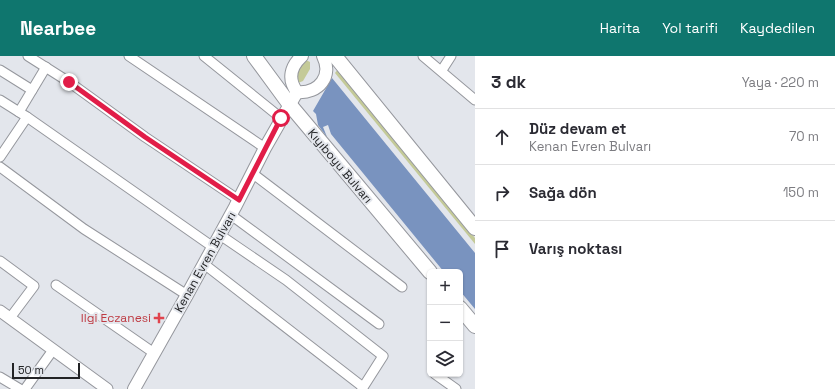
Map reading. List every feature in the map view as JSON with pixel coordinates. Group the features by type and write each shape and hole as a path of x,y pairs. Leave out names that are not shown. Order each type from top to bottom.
{"main road":[{"name":"Kıyıboyu Bulvarı","path":"254,56 290,105 427,269"},
{"path":"302,56 292,68 291,76 293,87 297,92 312,91 319,86 324,79 327,70 323,56"},
{"path":"335,56 475,228"},
{"name":"Kenan Evren Bulvarı","path":"134,389 214,247 281,118 297,92"},
{"path":"463,312 475,326"}],"street":[{"path":"129,56 265,148"},
{"path":"204,56 281,118"},
{"path":"423,56 442,70 475,100"},
{"path":"442,70 451,56"},
{"path":"31,57 69,82 145,137 239,200"},
{"path":"19,112 46,67"},
{"path":"0,70 32,90"},
{"path":"0,100 27,117 214,247"},
{"path":"0,157 27,117"},
{"path":"0,166 84,229 187,295"},
{"path":"252,173 402,287"},
{"path":"231,215 379,324"},
{"path":"204,264 362,388 383,356 286,280 220,234"},
{"path":"0,261 34,286 10,318"},
{"path":"56,285 154,353"},
{"path":"0,311 107,389"},
{"path":"25,389 53,350"},
{"path":"0,377 20,389"},
{"path":"439,377 456,389"}],"green space":[{"path":"306,60 310,62 310,69 303,81 298,83 294,79 301,62"},
{"path":"338,69 475,238 475,244 335,73"}],"water":[{"path":"332,78 475,253 475,309 463,295 463,269 442,269 331,134 328,125 323,127 327,137 318,125 316,114 313,111"}],"place":[{"name":"Ilgi Eczanesi","path":"159,318"}],"route":[{"path":"69,82 145,137 239,200 281,118"}]}
